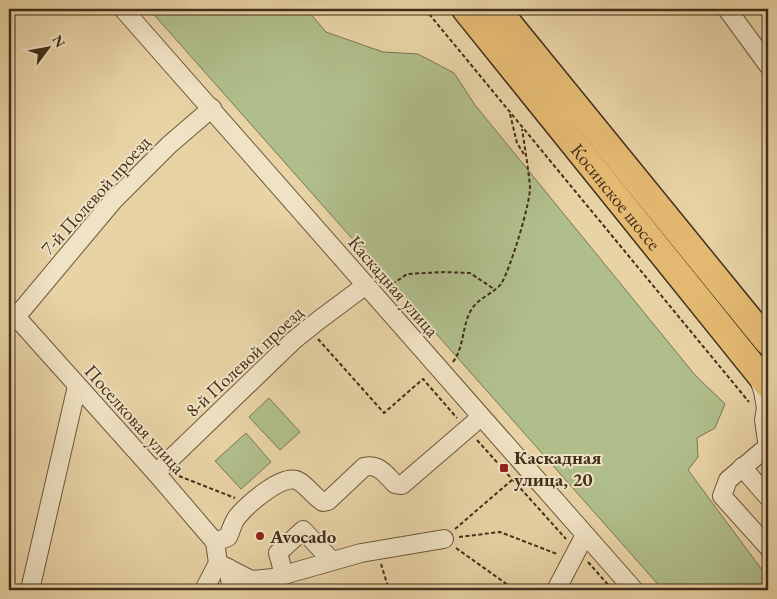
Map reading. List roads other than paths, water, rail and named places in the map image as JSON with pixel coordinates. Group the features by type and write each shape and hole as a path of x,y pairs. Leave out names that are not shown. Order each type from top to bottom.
{"highway":[{"name":"Косинское шоссе","path":"465,9 761,376"},
{"name":"Косинское шоссе","path":"497,9 768,342"}],"street":[{"name":"Каскадная улица","path":"123,9 212,108 481,417 577,548 634,590"},
{"path":"727,9 768,65"},
{"name":"7-й Полевой проезд","path":"12,313 113,201 169,145 212,108"},
{"name":"8-й Полевой проезд","path":"158,470 309,328 366,285"},
{"name":"Поселковая улица","path":"12,313 77,386 158,470 215,542"},
{"path":"761,376 766,408 764,420 768,447 728,480 722,496 765,537"},
{"path":"30,590 77,386"},
{"path":"232,590 215,542 228,537 237,517 250,504 279,482 288,479 297,480 323,502 328,501 364,467 379,468 395,484 402,485 481,417"},
{"path":"742,467 768,497"},
{"path":"278,581 278,553 303,530 332,561"},
{"path":"223,566 251,580 278,581 332,561 377,550 444,539"},
{"path":"556,590 577,548"},
{"path":"204,590 223,566"}],"place":[{"name":"Каскадная улица, 20","path":"504,468"},
{"name":"Avocado","path":"260,536"}]}
